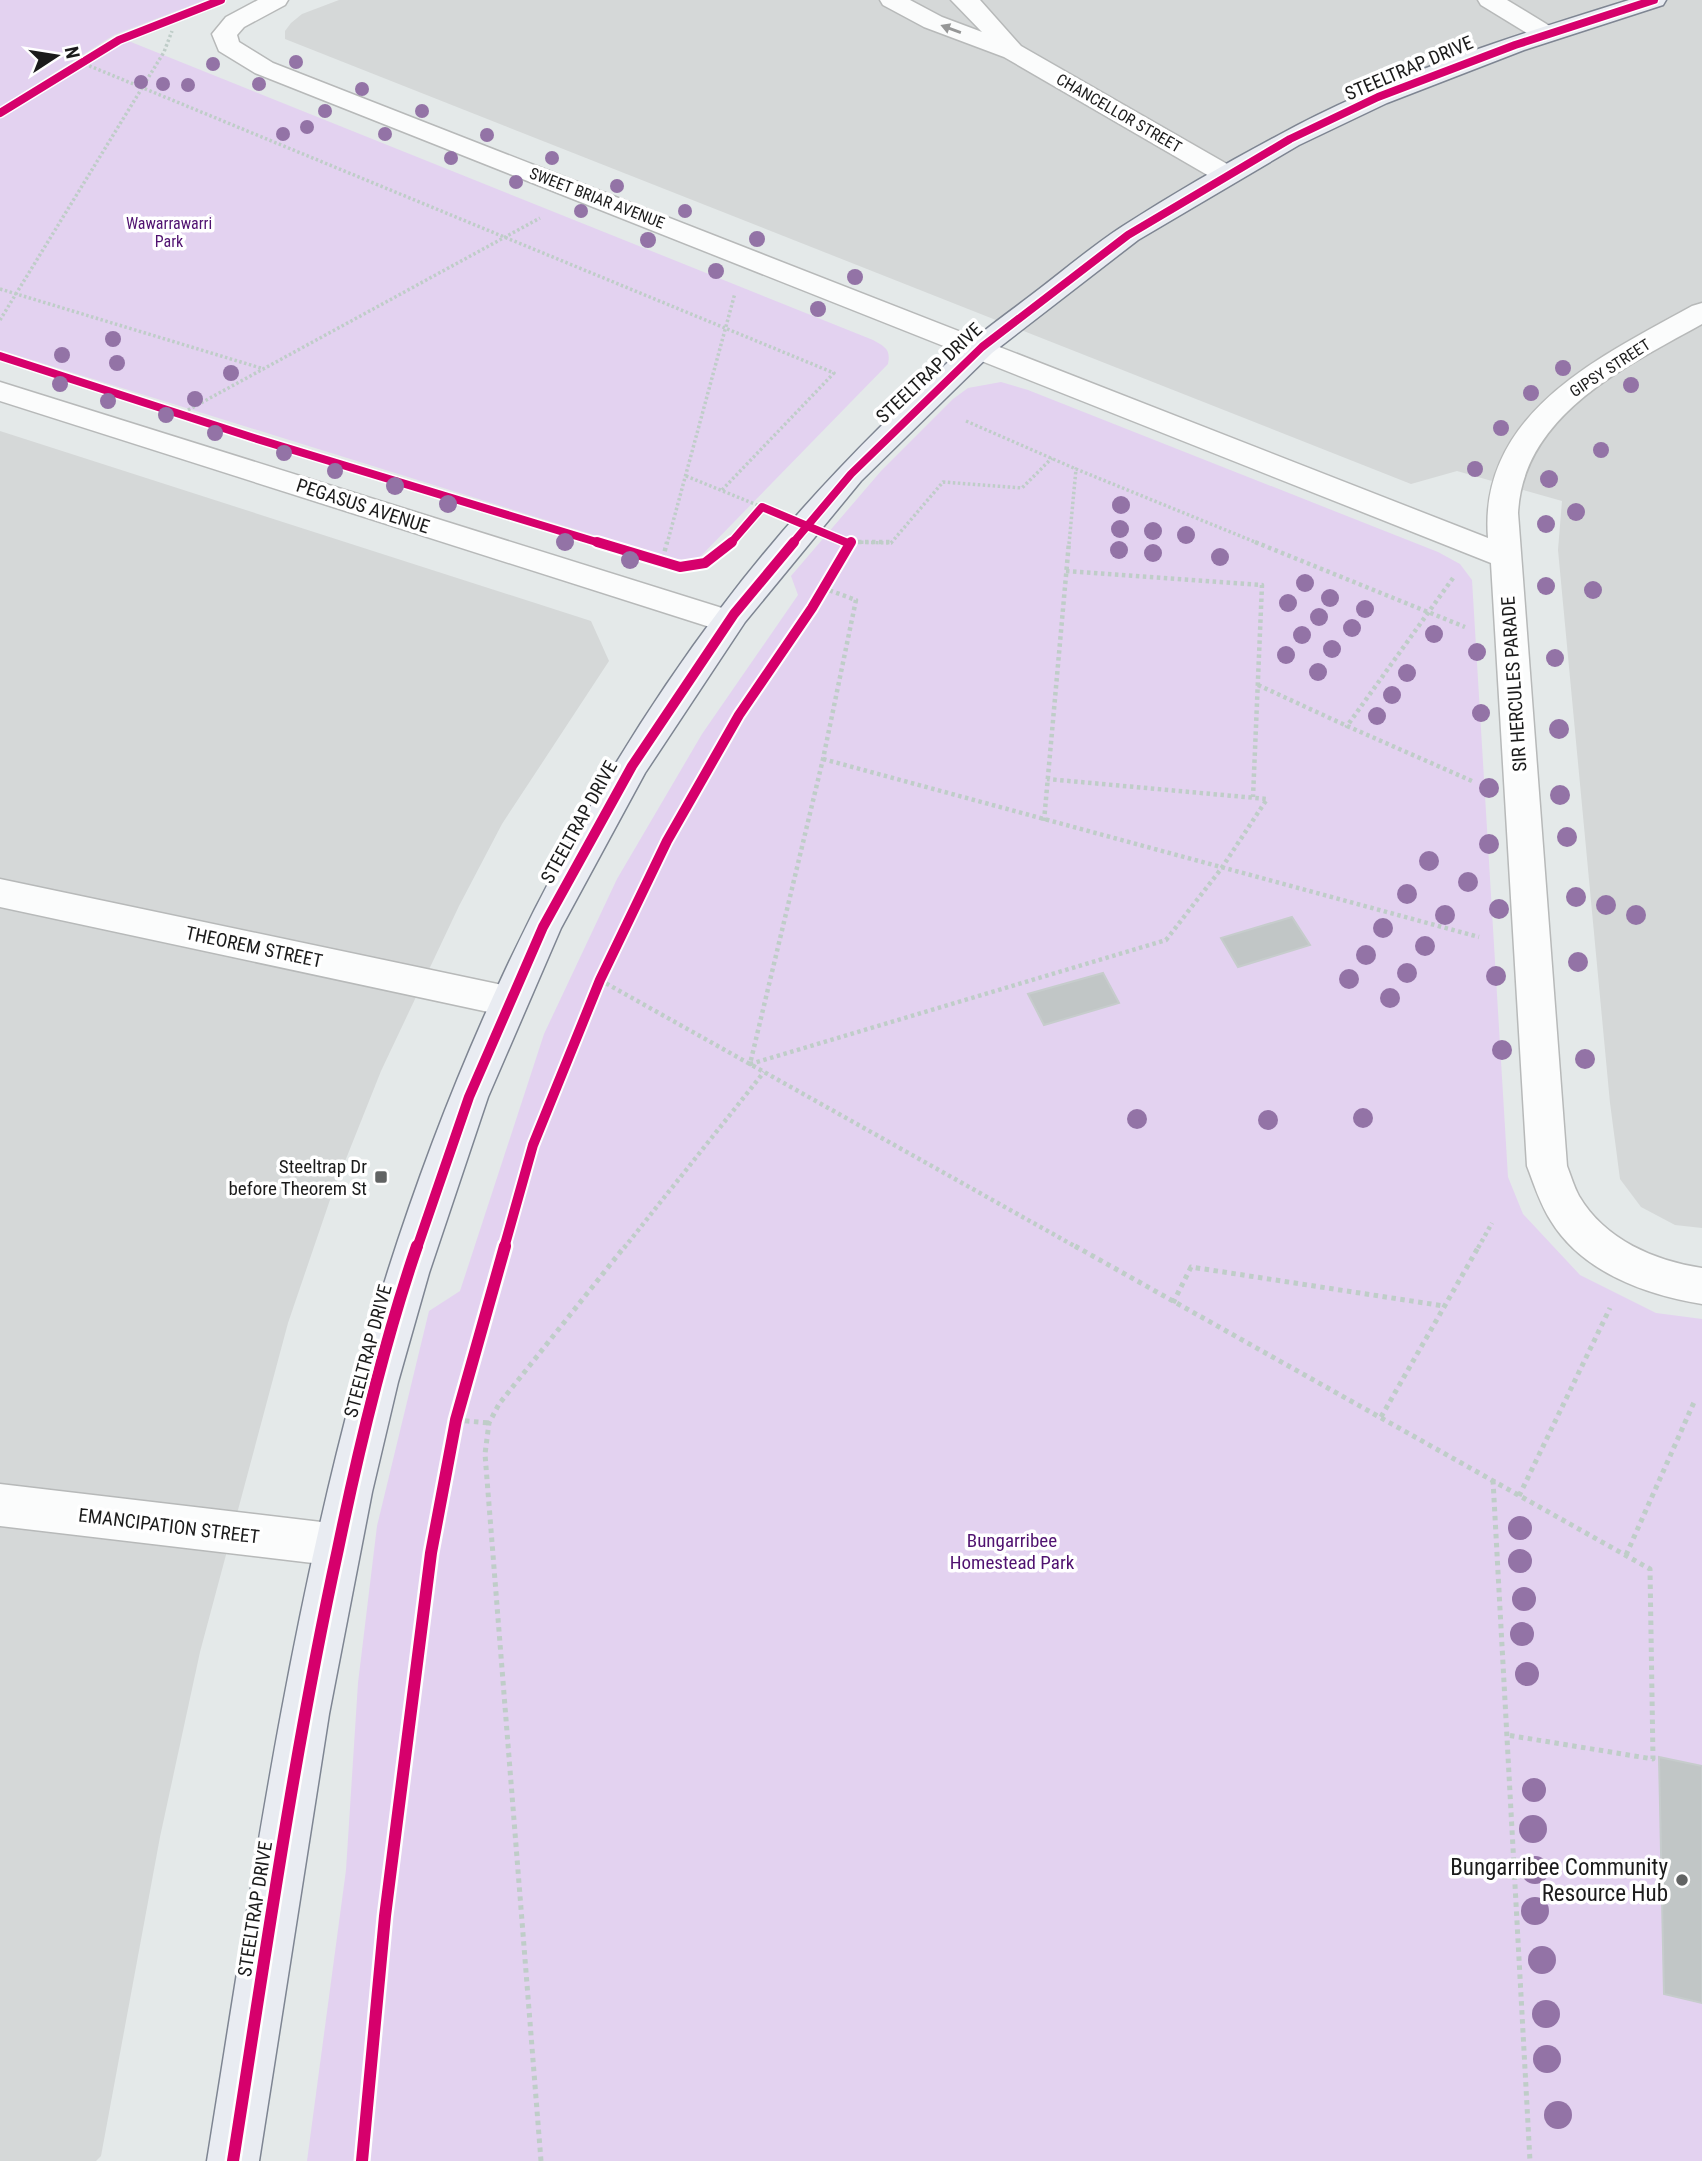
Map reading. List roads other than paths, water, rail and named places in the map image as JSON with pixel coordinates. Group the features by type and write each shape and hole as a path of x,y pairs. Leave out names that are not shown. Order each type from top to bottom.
{"street":[{"name":"SWEET BRIAR AVENUE","path":"276,0 236,22 224,34 228,46 264,68 980,349"},
{"name":"CHANCELLOR STREET","path":"892,0 933,22 1013,52 1225,174"},
{"name":"CHANCELLOR STREET","path":"963,0 974,7 1013,52"},
{"path":"1490,0 1544,33"},
{"name":"STEELTRAP DRIVE","path":"233,2161 307,1695 369,1413 407,1273 452,1141 507,1001 558,895 611,796 727,621 806,523 867,454 980,349 1072,272 1225,174 1294,137 1417,81 1544,33 1654,0"},
{"name":"GIPSY STREET","path":"1506,557 1504,497 1515,464 1530,435 1561,400 1604,369 1702,312"},
{"path":"980,349 1506,557"},
{"name":"PEGASUS AVENUE","path":"0,390 727,621"},
{"name":"SIR HERCULES PARADE","path":"1506,557 1547,1167 1565,1209 1585,1234 1630,1266 1657,1277 1702,1286"},
{"name":"THEOREM STREET","path":"0,893 507,1001"},
{"name":"EMANCIPATION STREET","path":"0,1505 338,1545"}],"place":[{"name":"Steeltrap Dr before Theorem St","path":"381,1177"},
{"name":"Bungarribee Community Resource Hub","path":"1682,1880"}],"park label":[{"name":"Wawarrawarri Park","path":"169,232"},
{"name":"Bungarribee Homestead Park","path":"1012,1551"}]}
